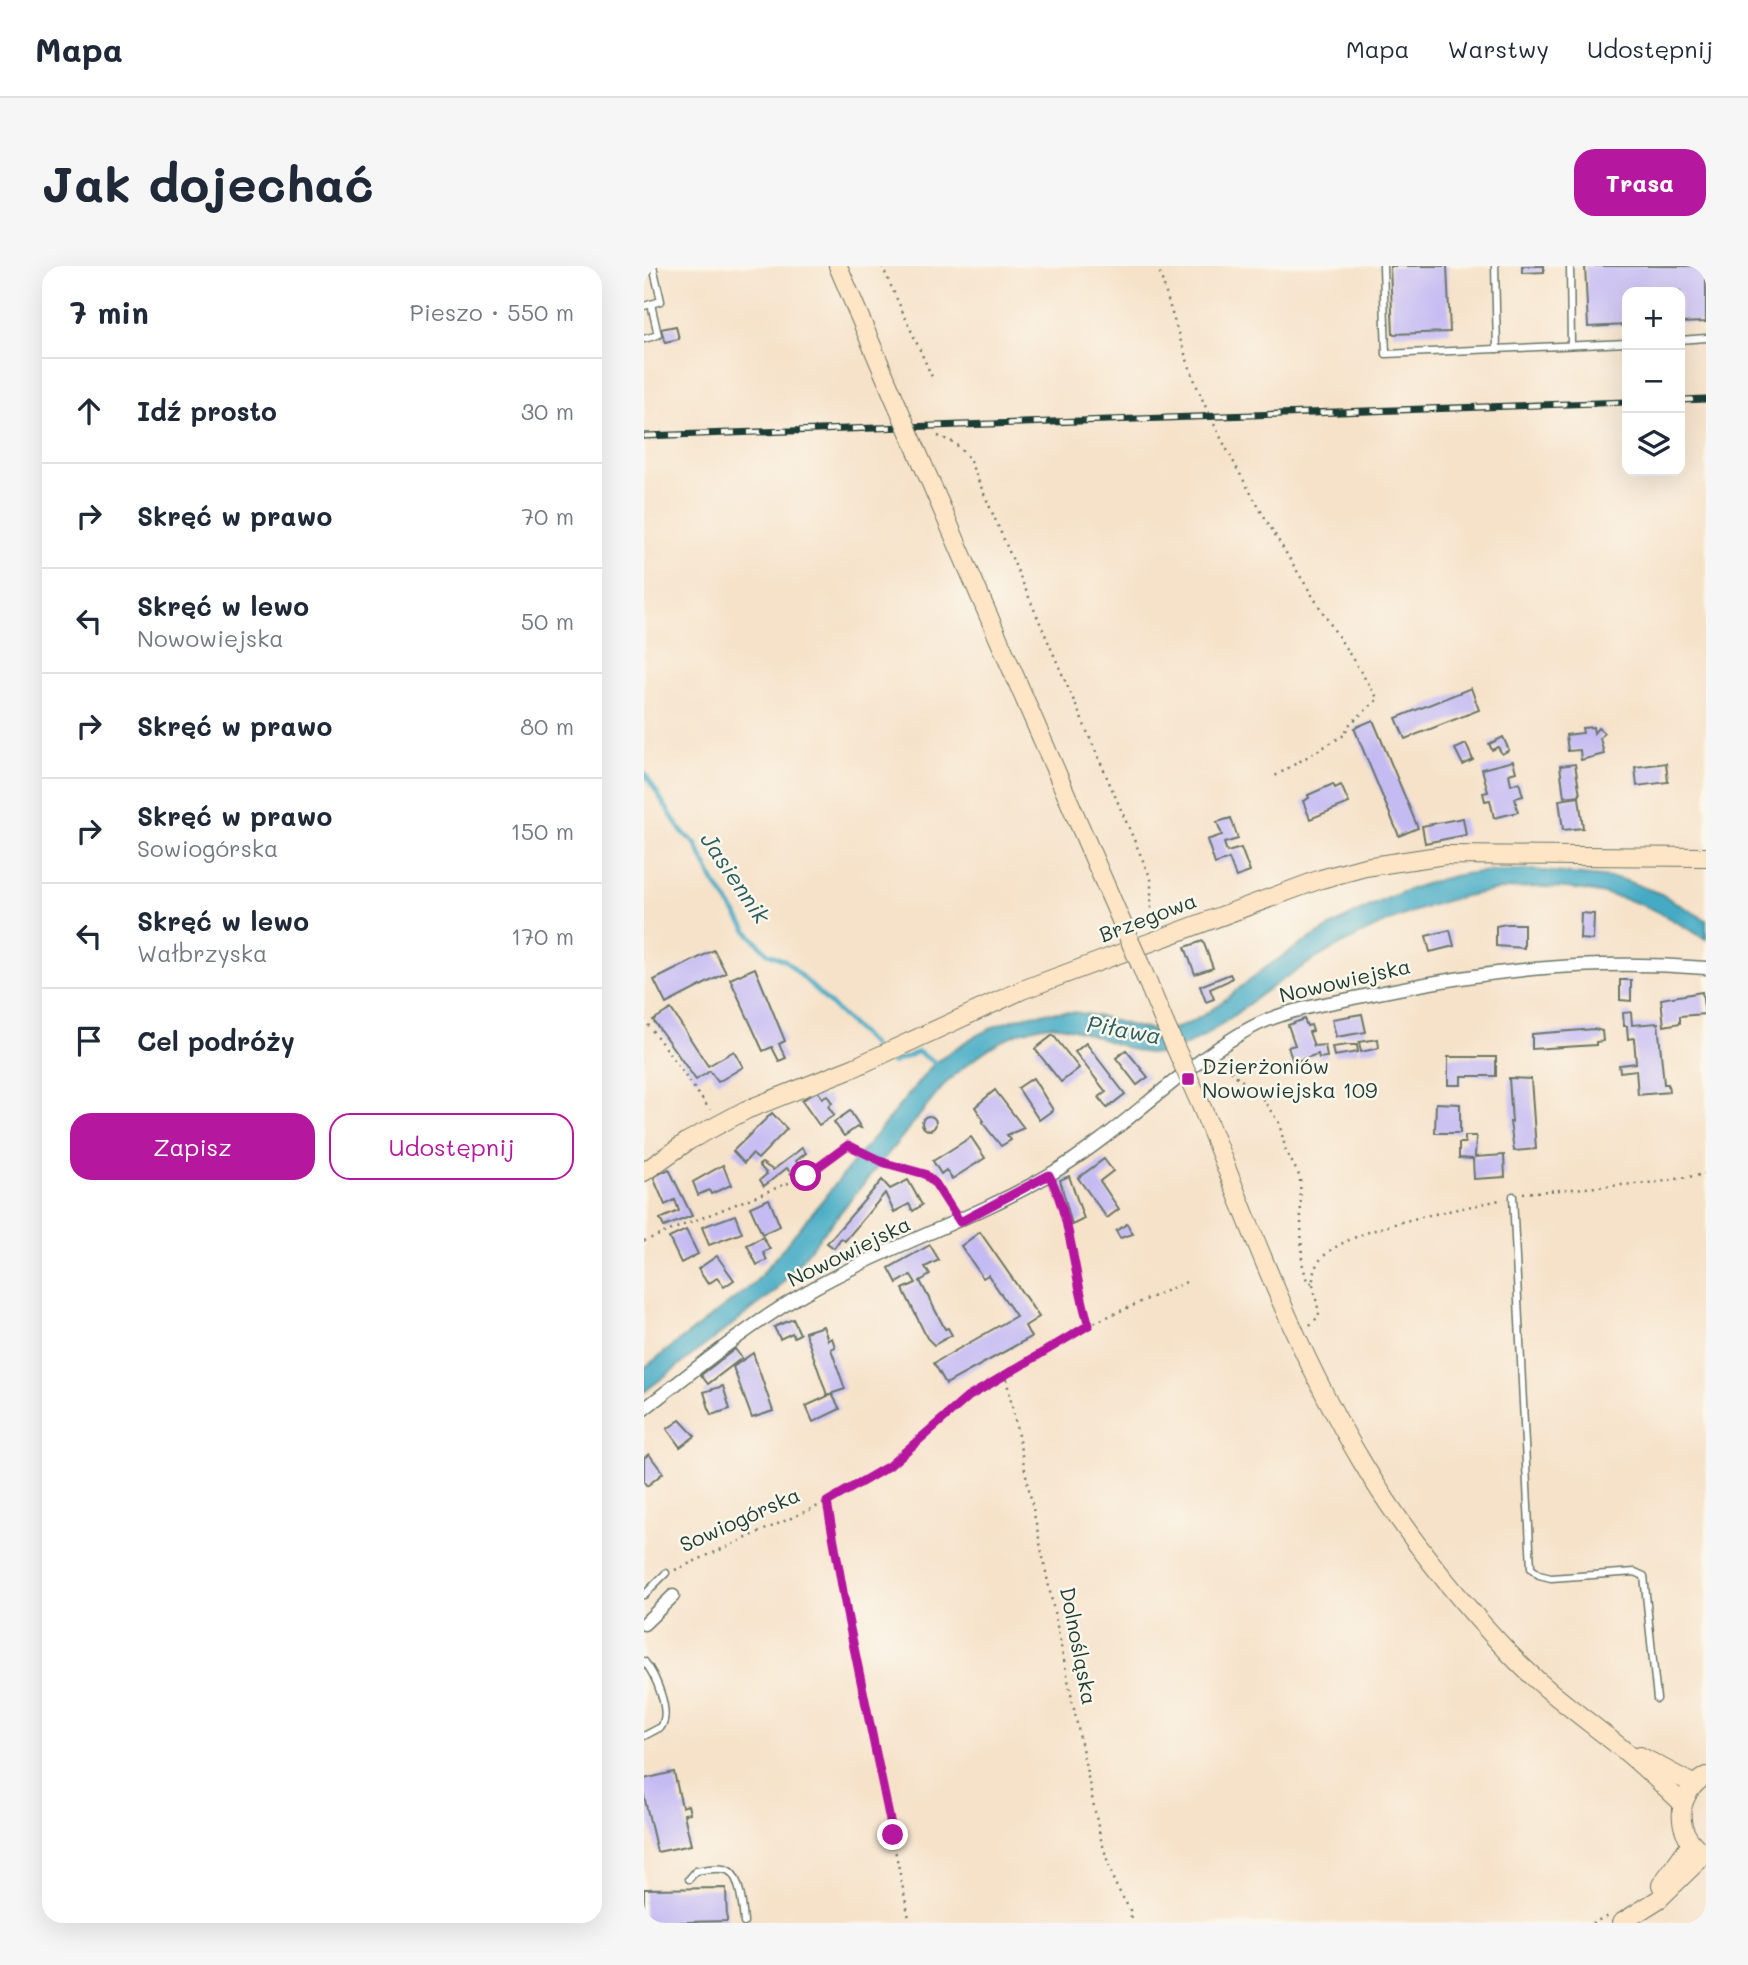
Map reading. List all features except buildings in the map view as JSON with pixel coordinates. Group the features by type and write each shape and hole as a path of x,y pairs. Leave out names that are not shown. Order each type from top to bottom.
{"main road":[{"path":"838,266 1297,1331 1362,1461 1437,1570 1512,1657 1562,1703 1616,1743 1682,1802"},
{"name":"Brzegowa","path":"644,1172 688,1141 746,1110 855,1067 1022,990 1321,879 1409,859 1480,853 1706,857"},
{"path":"1616,1743 1700,1780 1682,1802 1684,1831 1701,1850 1644,1907 1621,1923"}],"street":[{"name":"Nowowiejska","path":"644,1409 693,1368 801,1294 859,1264 960,1222 1049,1175 1108,1135 1209,1054 1240,1033 1274,1017 1312,1005 1493,971 1557,966 1706,968"},
{"path":"644,1623 673,1596"}],"lane":[{"path":"644,339 659,335 647,305 661,302 653,266"},
{"path":"1383,266 1386,354 1622,343"},
{"path":"1495,266 1497,349"},
{"path":"1570,266 1571,345"},
{"path":"1685,340 1706,338"},
{"path":"1513,1196 1531,1568 1538,1575 1551,1578 1635,1572 1644,1576 1657,1699"},
{"path":"644,1595 666,1573"},
{"path":"644,1661 651,1670 665,1714 661,1727 644,1736"},
{"path":"689,1879 696,1871 726,1869 731,1872 735,1878 744,1923"}],"path":[{"path":"882,266 933,379"},
{"path":"1158,266 1172,317 1210,416 1285,551 1378,699 1349,725 1344,735 1275,776"},
{"path":"938,436 955,443 969,459 1151,879 1151,910 1164,937"},
{"path":"644,1018 720,1124"},
{"path":"1209,1054 1262,1098 1279,1123 1286,1151 1300,1177 1302,1262 1307,1281 1313,1284"},
{"path":"644,1241 806,1176 848,1145 885,1163 925,1174 935,1183 960,1222"},
{"path":"1297,1331 1320,1316 1313,1284 1315,1265 1333,1245 1381,1227 1513,1196 1659,1182 1706,1174"},
{"path":"1049,1175 1065,1222 1089,1325"},
{"name":"Sowiogórska","path":"666,1573 827,1502 889,1466 968,1397 1006,1372 1089,1325 1186,1282"},
{"name":"Dolnośląska","path":"1006,1372 1100,1836 1114,1882 1130,1910 1131,1923"},
{"path":"827,1502 910,1923"}],"water":[{"name":"Piława","path":"1534,870 1621,879 1661,894 1706,920 1706,939 1641,904 1584,890 1536,887 1490,891 1443,902 1355,937 1273,986 1206,1035 1177,1049 1155,1054 1142,1052 1060,1026 1044,1026 1016,1034 978,1056 945,1084 776,1291 644,1392 644,1368 754,1284 931,1067 966,1041 1006,1022 1048,1012 1092,1015 1146,1029 1169,1030 1180,1027 1214,1008 1268,966 1310,939 1381,901 1454,876"}],"waterway":[{"name":"Jasiennik","path":"644,772 681,831 695,843 714,882 748,932 767,953 786,961 873,1046"},
{"name":"Jasiennik","path":"892,1063 918,1052 938,1065"}],"railway":[{"path":"1685,400 1706,399"},
{"path":"644,436 1622,402"}],"place":[{"name":"Dzierżoniów Nowowiejska 109","path":"1188,1079"}],"route":[{"path":"806,1176 825,1165 848,1145 855,1146 885,1163 925,1174 935,1183 960,1222 1049,1175 1056,1189 1068,1232 1081,1301 1089,1325 968,1397 889,1466 827,1502 847,1614 893,1835"}]}
